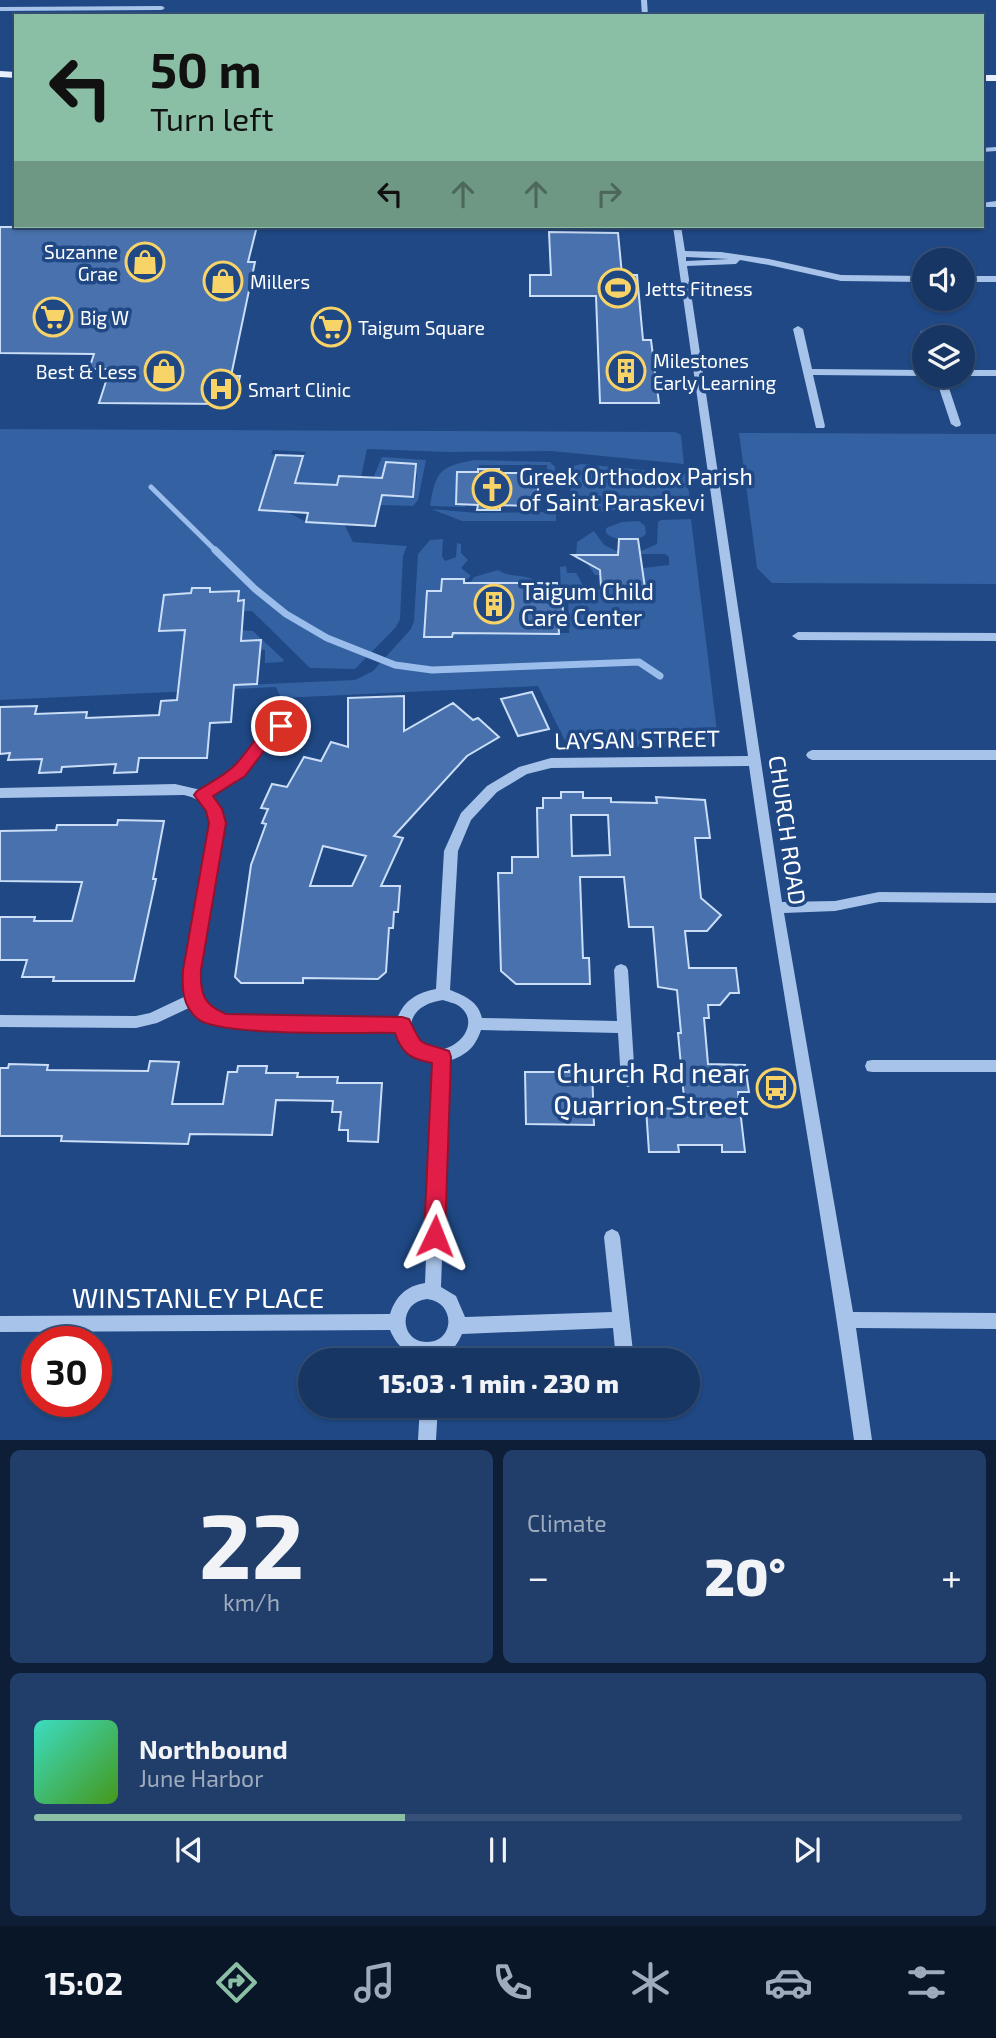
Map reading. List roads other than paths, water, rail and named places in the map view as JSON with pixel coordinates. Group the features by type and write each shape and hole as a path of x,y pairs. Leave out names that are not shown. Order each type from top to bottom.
{"street":[{"path":"0,9 162,8"},
{"name":"CHURCH ROAD","path":"677,228 776,908 846,1320 863,1440"},
{"path":"682,259 723,264 744,260 776,263 841,278 912,279"},
{"path":"975,279 996,279"},
{"path":"798,330 820,426"},
{"path":"807,372 912,373"},
{"path":"975,373 996,373"},
{"path":"944,388 956,424"},
{"path":"798,636 996,637"},
{"path":"203,795 239,771 258,747 293,715"},
{"path":"812,755 996,755"},
{"name":"LAYSAN STREET","path":"443,994 451,851 466,817 492,789 523,770 551,763 755,761"},
{"path":"0,793 187,789 203,795 214,809 217,823 191,990 193,999 205,1014 226,1022 402,1025"},
{"path":"776,908 835,906 879,897 996,898"},
{"path":"621,970 628,1080"},
{"path":"443,994 453,996 470,1007 477,1024 470,1042 463,1050 442,1057 418,1052 409,1044 402,1025 405,1014 420,999 443,994"},
{"path":"0,1021 136,1022 152,1019 193,999"},
{"path":"477,1024 625,1027"},
{"path":"433,1292 442,1057"},
{"path":"872,1066 996,1066"},
{"path":"612,1237 623,1348"},
{"path":"416,1348 403,1341 397,1322 402,1306 408,1299 416,1294 433,1292 442,1295 455,1308 457,1326 448,1342 440,1348"},
{"path":"457,1326 619,1320"},
{"path":"846,1320 996,1321"},
{"name":"WINSTANLEY PLACE","path":"0,1324 397,1322"},
{"path":"427,1440 428,1418"}],"waterway":[{"path":"151,487 217,552"},
{"path":"215,550 255,589 286,614 327,638 395,665 432,670 639,662 660,676"}],"place":[{"name":"Suzanne Grae","path":"145,262"},
{"name":"Millers","path":"223,281"},
{"name":"Jetts Fitness","path":"618,288"},
{"name":"Big W","path":"53,317"},
{"name":"Taigum Square","path":"331,327"},
{"name":"Best & Less","path":"164,371"},
{"name":"Milestones Early Learning","path":"626,371"},
{"name":"Smart Clinic","path":"221,389"},
{"name":"Greek Orthodox Parish of Saint Paraskevi","path":"492,489"},
{"name":"Taigum Child Care Center","path":"494,604"},
{"name":"Church Rd near Quarrion Street","path":"776,1088"}]}
